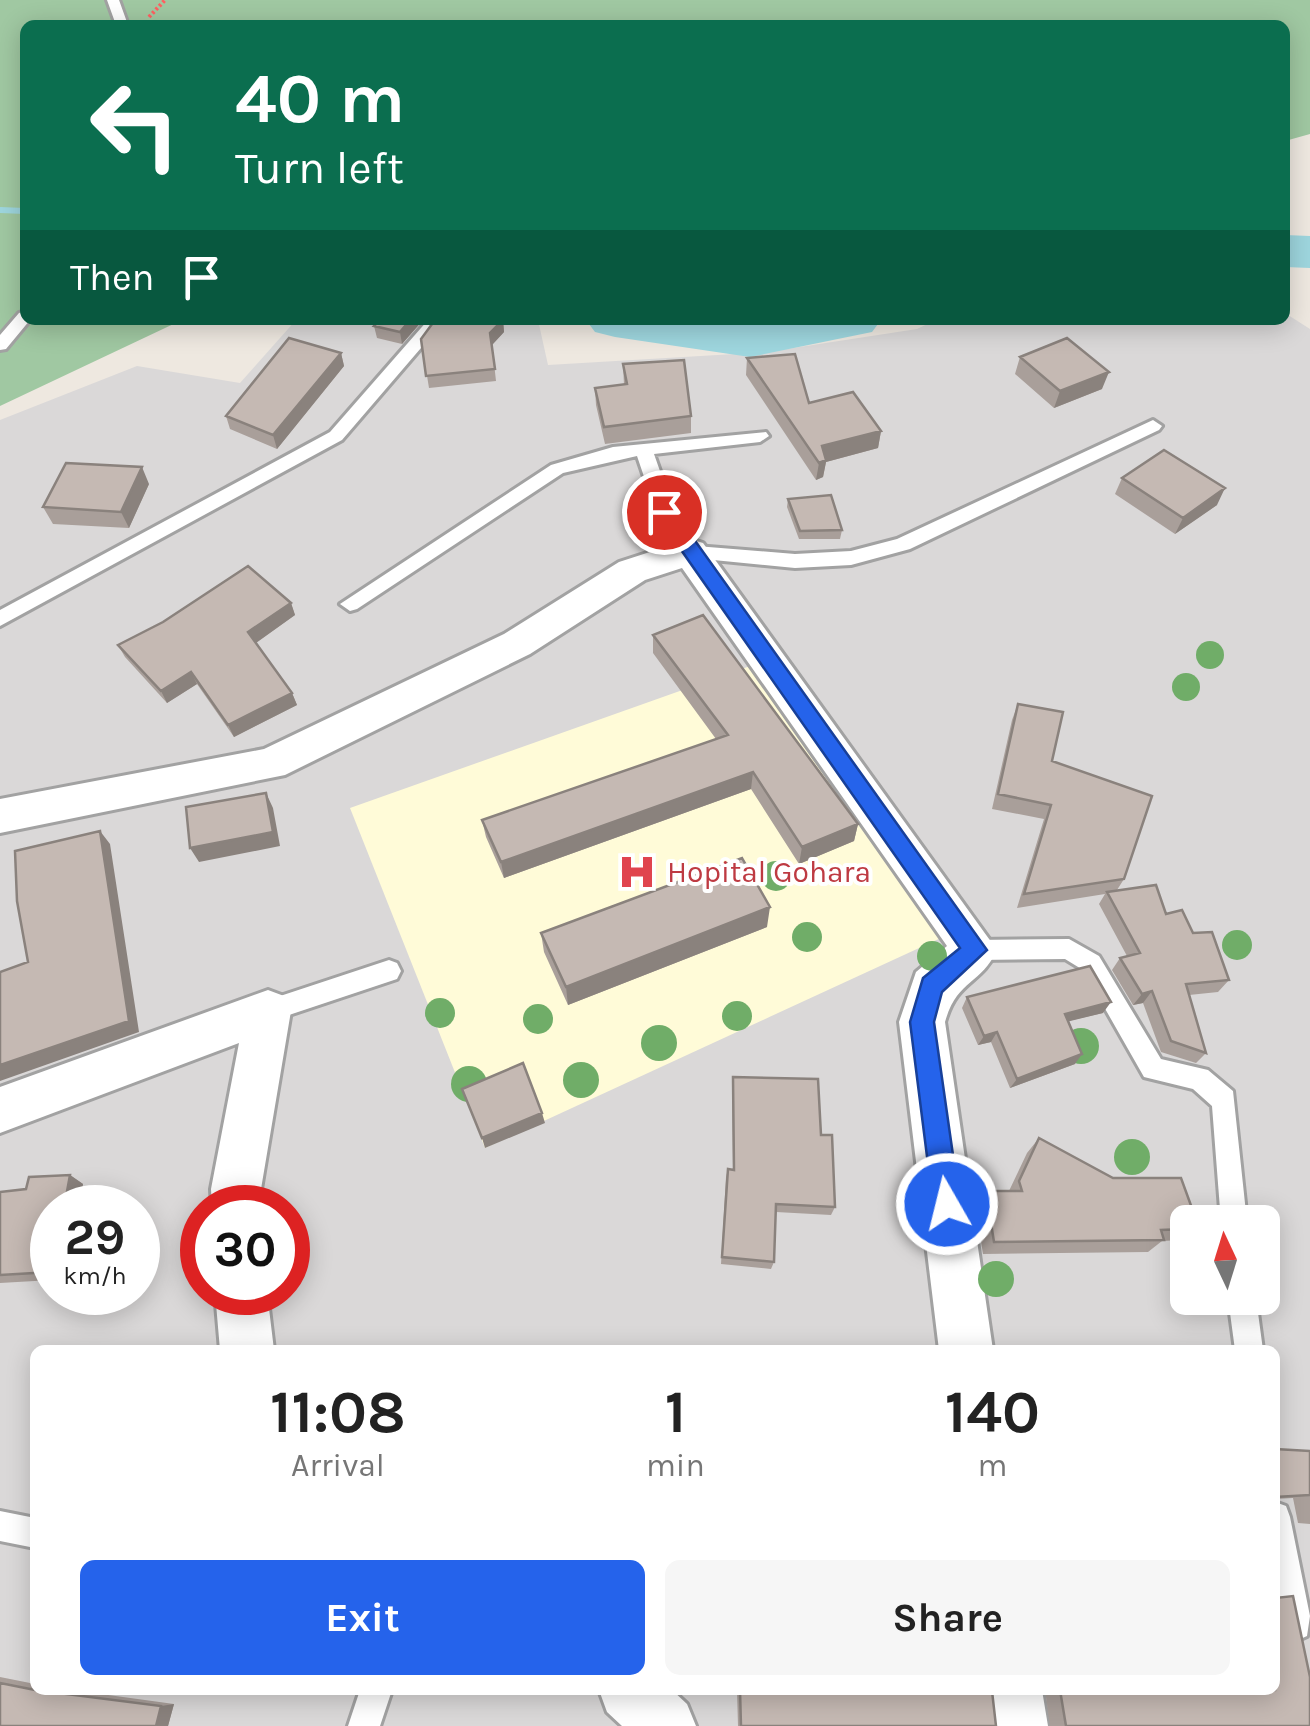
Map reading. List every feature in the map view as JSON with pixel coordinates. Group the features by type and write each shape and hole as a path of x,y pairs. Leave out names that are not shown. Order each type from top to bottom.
{"street":[{"path":"0,816 271,764 518,644 632,571 690,552 975,950 932,986 922,1022 965,1345"},
{"path":"0,1110 268,1011"},
{"path":"237,1185 268,1011"},
{"path":"243,1315 246,1345"},
{"path":"634,1695 665,1726"},
{"path":"1013,1695 1017,1726"}],"lane":[{"path":"0,346 20,322"},
{"path":"0,619 336,436 433,325"},
{"path":"644,449 664,512 690,552 795,561 851,558 885,549 1153,426"},
{"path":"350,604 557,470 644,449 760,436"},
{"path":"975,950 1069,949 1091,963 1153,1069 1199,1078 1224,1100 1233,1205"},
{"path":"268,1011 389,971"},
{"path":"1245,1315 1249,1345"},
{"path":"0,1526 30,1533"},
{"path":"1280,1543 1303,1662"},
{"path":"364,1726 374,1695"}],"path":[{"path":"146,20 165,0"}],"shaded area":[{"path":"1290,316 1310,329 1310,1726 0,1726 0,420 137,366 240,383 292,325 539,325 548,365 767,352 925,325 1290,325"},
{"name":"Hopital Gohara","path":"753,665 943,937 485,1148 350,808"}],"green space":[{"path":"0,0 1310,0 1310,134 1290,140 1290,20 20,20 20,325 171,325 0,406"}],"building":[{"path":"375,325 406,325 400,332"},
{"path":"431,325 498,325 490,333 495,369 426,376 421,339"},
{"path":"289,338 341,353 273,435 226,416"},
{"path":"1067,338 1109,372 1060,391 1020,357"},
{"path":"795,354 809,403 853,392 881,431 822,446 826,460 819,463 747,358"},
{"path":"684,360 691,416 604,427 595,388 627,384 623,364"},
{"path":"1164,450 1225,488 1183,518 1122,478"},
{"path":"66,463 142,467 121,512 43,507"},
{"path":"831,495 842,530 800,531 788,499"},
{"path":"248,566 291,603 248,632 292,693 228,725 191,672 161,691 118,645 163,622"},
{"path":"703,615 858,824 802,847 753,772 501,862 482,820 728,735 653,635"},
{"path":"1018,704 1063,712 1052,761 1152,796 1124,879 1024,894 1051,805 998,794"},
{"path":"266,793 273,832 190,848 186,807"},
{"path":"100,831 129,1021 0,1065 0,972 28,962 17,901 15,851"},
{"path":"742,858 770,907 566,987 541,933"},
{"path":"1156,885 1166,914 1182,910 1193,933 1212,932 1229,980 1186,984 1206,1053 1171,1041 1152,991 1142,994 1120,958 1140,953 1107,892"},
{"path":"1090,966 1111,1002 1065,1014 1082,1054 1017,1079 997,1032 984,1036 967,997"},
{"path":"523,1063 542,1113 482,1138 462,1089"},
{"path":"733,1077 818,1079 821,1135 832,1135 835,1207 776,1204 774,1262 722,1257 728,1169 734,1170"},
{"path":"1039,1138 1113,1178 1181,1178 1191,1205 1170,1205 1170,1230 1161,1230 1164,1240 994,1242 986,1191 1022,1191 1019,1181"},
{"path":"70,1175 68,1185 30,1185 30,1273 0,1275 0,1192 26,1189 29,1177"},
{"path":"1280,1449 1310,1451 1310,1495 1280,1497"},
{"path":"1293,1596 1310,1677 1310,1726 1066,1726 1061,1695 1280,1695 1280,1597"},
{"path":"0,1683 30,1689 30,1695 74,1695 161,1706 156,1726 0,1726"},
{"path":"740,1695 992,1695 996,1726 741,1726"}],"waterway":[{"path":"0,210 20,211"},
{"path":"1290,251 1310,252"},
{"path":"651,325 750,339 825,325"}],"place":[{"name":"Hopital Gohara","path":"637,872"}],"route":[{"path":"664,512 975,950 932,986 922,1022 947,1204"}]}
